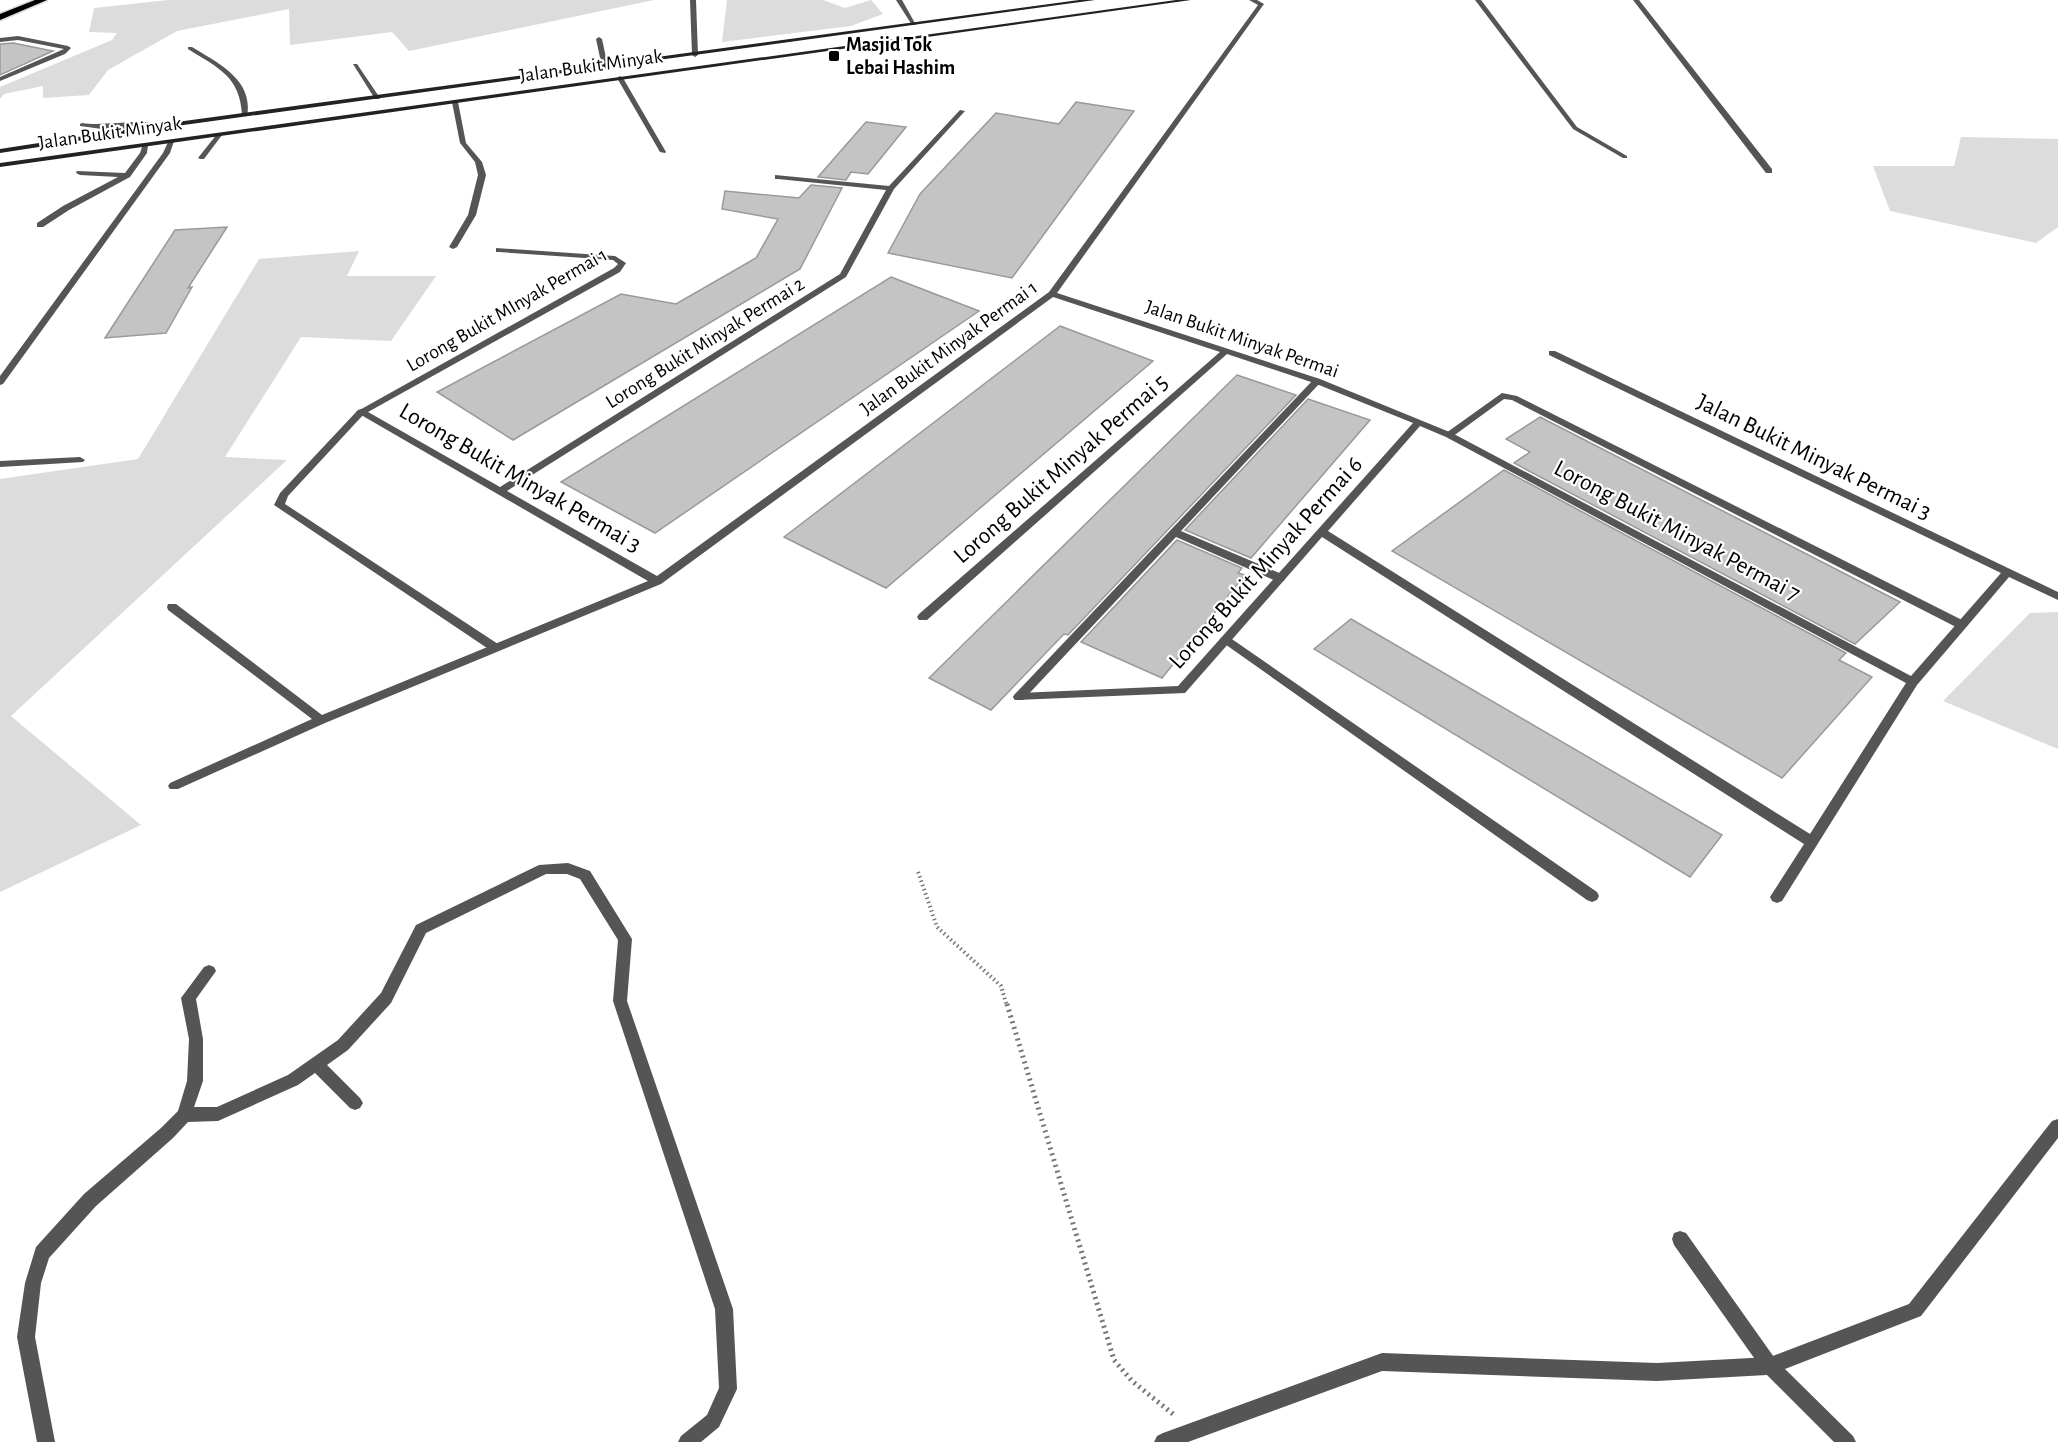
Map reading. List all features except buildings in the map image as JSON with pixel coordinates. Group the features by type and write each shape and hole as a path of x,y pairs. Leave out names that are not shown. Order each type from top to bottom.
{"highway":[{"path":"0,9 25,0"},
{"path":"0,17 43,0"}],"main road":[{"name":"Jalan Bukit Minyak","path":"0,151 162,126 1092,0"},
{"name":"Jalan Bukit Minyak","path":"0,165 1188,0"},
{"path":"614,66 606,71 620,78"},
{"path":"566,72 580,76 582,81 576,85"}],"street":[{"path":"693,0 695,55"},
{"path":"899,0 914,24"},
{"name":"Jalan Bukit Minyak Permai 1","path":"174,786 321,720 657,581 1052,294 1261,4 1252,0"},
{"path":"1478,0 1575,128 1625,157"},
{"path":"1636,0 1769,171"},
{"path":"0,40 18,38 68,48 0,79"},
{"path":"600,39 605,67"},
{"path":"190,48 235,76 246,98 245,115"},
{"path":"355,65 377,98"},
{"path":"620,78 663,152"},
{"path":"453,247 472,215 482,175 478,162 463,142 455,102"},
{"name":"Lorong Bukit Minyak Permai 2","path":"500,491 843,275 891,188 962,111"},
{"path":"82,125 109,128 146,124 162,126"},
{"path":"202,158 219,135"},
{"path":"0,382 166,153 171,141"},
{"path":"40,225 127,175 143,153 145,145"},
{"path":"80,173 127,175"},
{"path":"778,177 891,188"},
{"name":"Lorong Bukit MInyak Permai 1","path":"361,412 617,270 622,263 615,258 499,250"},
{"name":"Jalan Bukit Minyak Permai","path":"1052,294 1317,381 1418,423"},
{"name":"Lorong Bukit Minyak Permai 5","path":"923,617 1226,351"},
{"name":"Jalan Bukit Minyak Permai 3","path":"1552,353 2006,574 2058,596"},
{"path":"1280,578 1174,532 1317,381"},
{"path":"1449,435 1502,396 1514,398 1962,625"},
{"path":"361,412 284,495 279,505 494,647"},
{"name":"Lorong Bukit Minyak Permai 3","path":"361,412 657,581"},
{"name":"Lorong Bukit Minyak Permai 7","path":"1418,423 1449,435 1913,682"},
{"name":"Lorong Bukit Minyak Permai 6","path":"1174,532 1018,697 1181,690 1418,423"},
{"path":"0,464 80,460"},
{"path":"1321,532 1811,842"},
{"path":"1777,897 1913,682 2006,574"},
{"path":"172,607 321,720"},
{"path":"1226,639 1592,896"},
{"path":"184,1115 218,1114 293,1080 343,1045 386,998 421,929 544,869 568,868 585,875 625,939 620,1000 724,1309 728,1389 713,1421 687,1442"},
{"path":"46,1442 26,1337 33,1283 42,1252 90,1200 167,1133 184,1115 195,1081 196,1039 188,998 209,971"},
{"path":"316,1064 355,1103"},
{"path":"1163,1442 1382,1362 1657,1372 1770,1366 1915,1310 2058,1126"},
{"path":"1680,1239 1770,1366 1847,1442"}],"path":[{"path":"918,872 937,927 1001,986 1114,1360 1132,1381 1162,1408 1200,1429"}],"shaded area":[{"path":"168,0 654,0 409,51 392,32 290,45 289,9 177,31 108,70 89,95 43,98 43,86 4,94 0,99 0,87 112,40 117,33 89,32 94,8"},
{"path":"727,0 823,0 845,8 871,0 883,14 851,26 722,42"},
{"path":"1961,137 2058,139 2058,227 2036,243 1890,211 1873,166 1954,166"},
{"path":"359,251 347,276 436,276 391,341 301,337 225,457 287,460 11,716 141,825 0,892 0,479 138,459 259,259"},
{"path":"2058,612 2058,749 1943,701 2030,613"}],"place":[{"name":"Masjid Tok Lebai Hashim","path":"834,56"}]}
